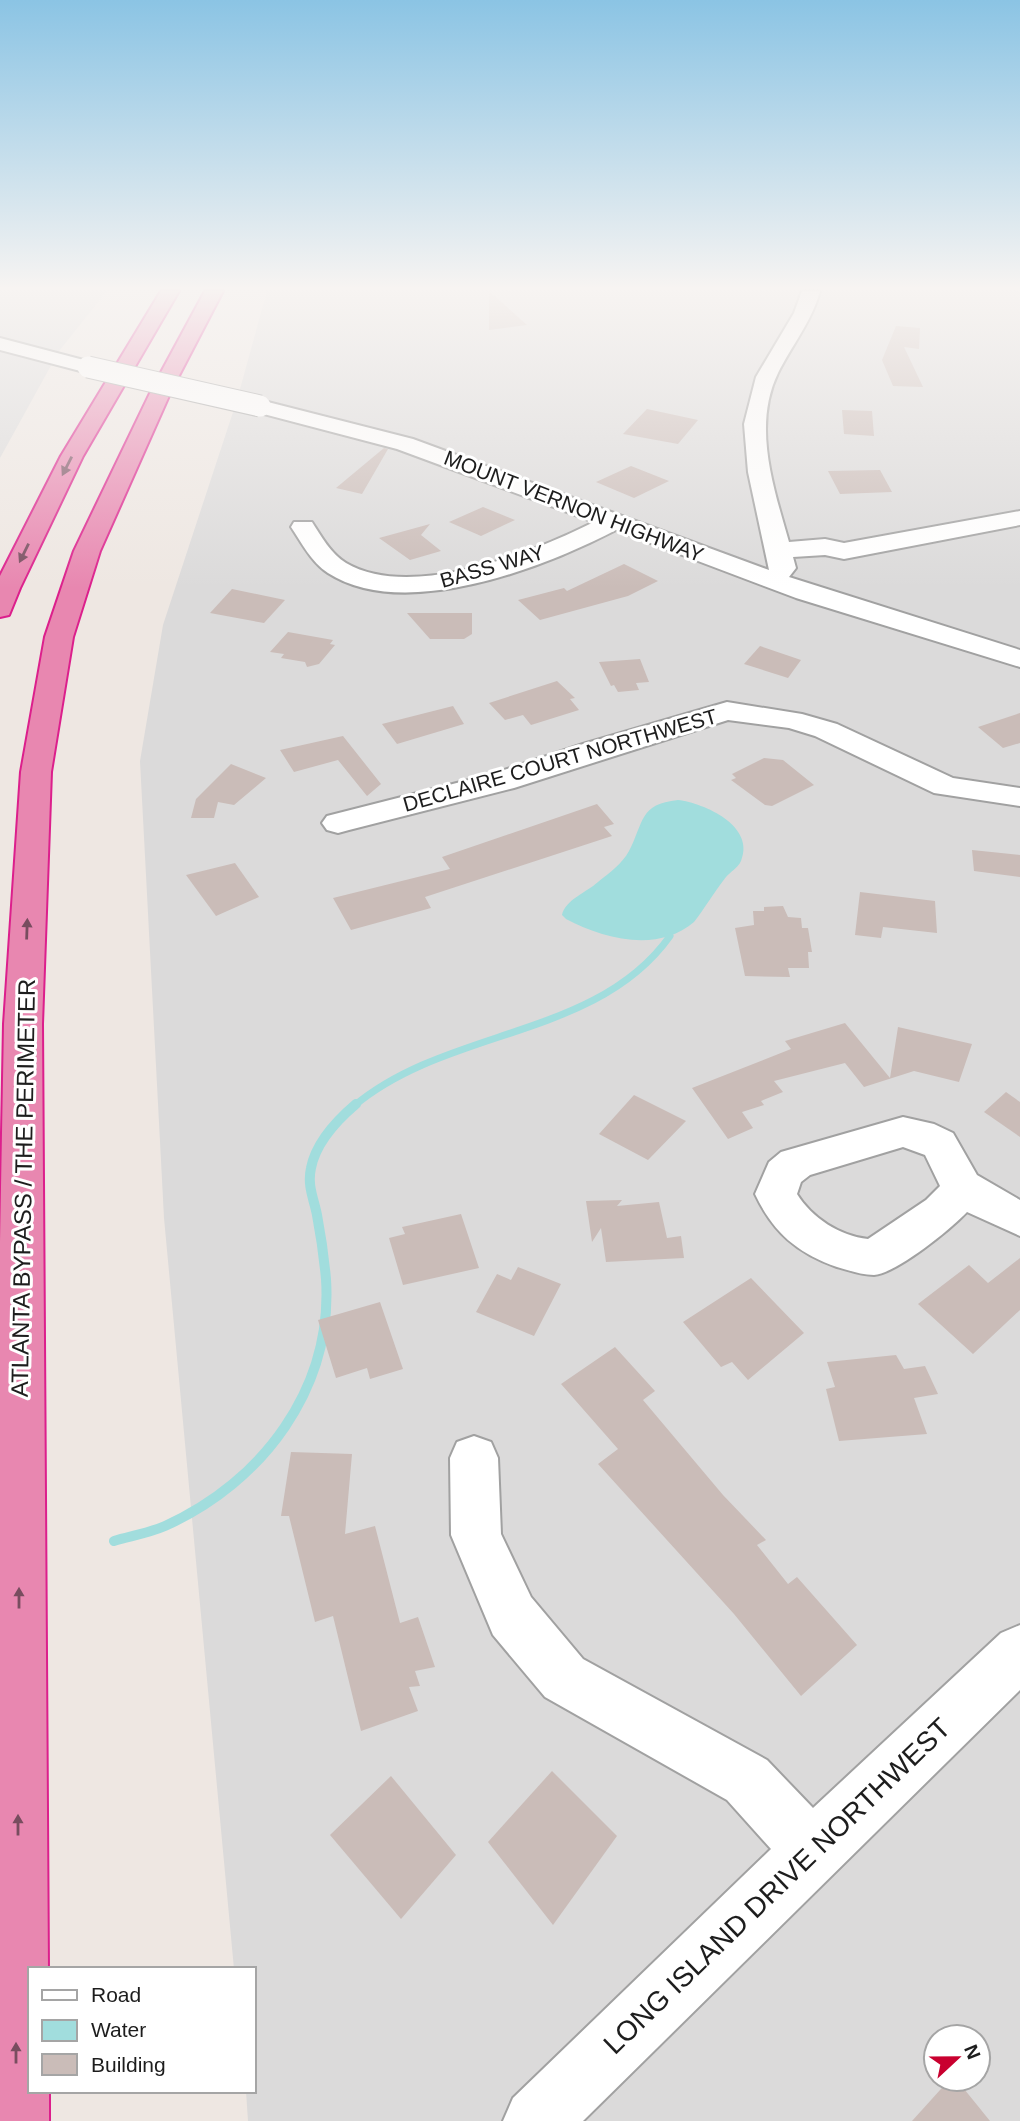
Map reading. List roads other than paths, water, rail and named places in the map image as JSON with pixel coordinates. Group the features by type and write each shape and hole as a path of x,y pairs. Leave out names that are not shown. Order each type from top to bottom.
{"highway":[{"path":"0,609 6,588 72,456 112,390"},
{"name":"ATLANTA BYPASS / THE PERIMETER","path":"16,2121 23,1024 36,772 59,637 87,551 162,390"}],"street":[{"name":"MOUNT VERNON HIGHWAY","path":"189,390 405,444 774,581 932,635 1020,659"},
{"path":"762,390 754,415 756,450 783,568 774,581"},
{"path":"779,550 825,547 844,551 1020,518"},
{"name":"BASS WAY","path":"303,527 337,568 360,579 403,585 450,580 513,562 573,542 615,521"},
{"name":"DECLAIRE COURT NORTHWEST","path":"338,822 503,781 594,750 727,711 782,718 826,730 945,786 1020,797"},
{"path":"963,1189 1020,1219"},
{"path":"474,1458 477,1535 512,1616 564,1678 747,1780 811,1850"},
{"name":"LONG ISLAND DRIVE NORTHWEST","path":"536,2121 811,1850 1020,1652"}],"water":[{"path":"678,800 701,806 725,818 735,827 744,848 740,863 726,877 694,922 680,932 664,937 631,940 597,932 566,919 562,915 567,905 611,872 626,856 649,810 665,802"}],"waterway":[{"path":"354,1106 392,1080 433,1061 563,1014 603,995 639,970 670,936"},
{"path":"114,1541 165,1526 200,1507 232,1484 261,1457 285,1427 304,1393 318,1357 325,1319 326,1279 320,1231 310,1187 311,1168 317,1149 328,1133 356,1104"}]}
